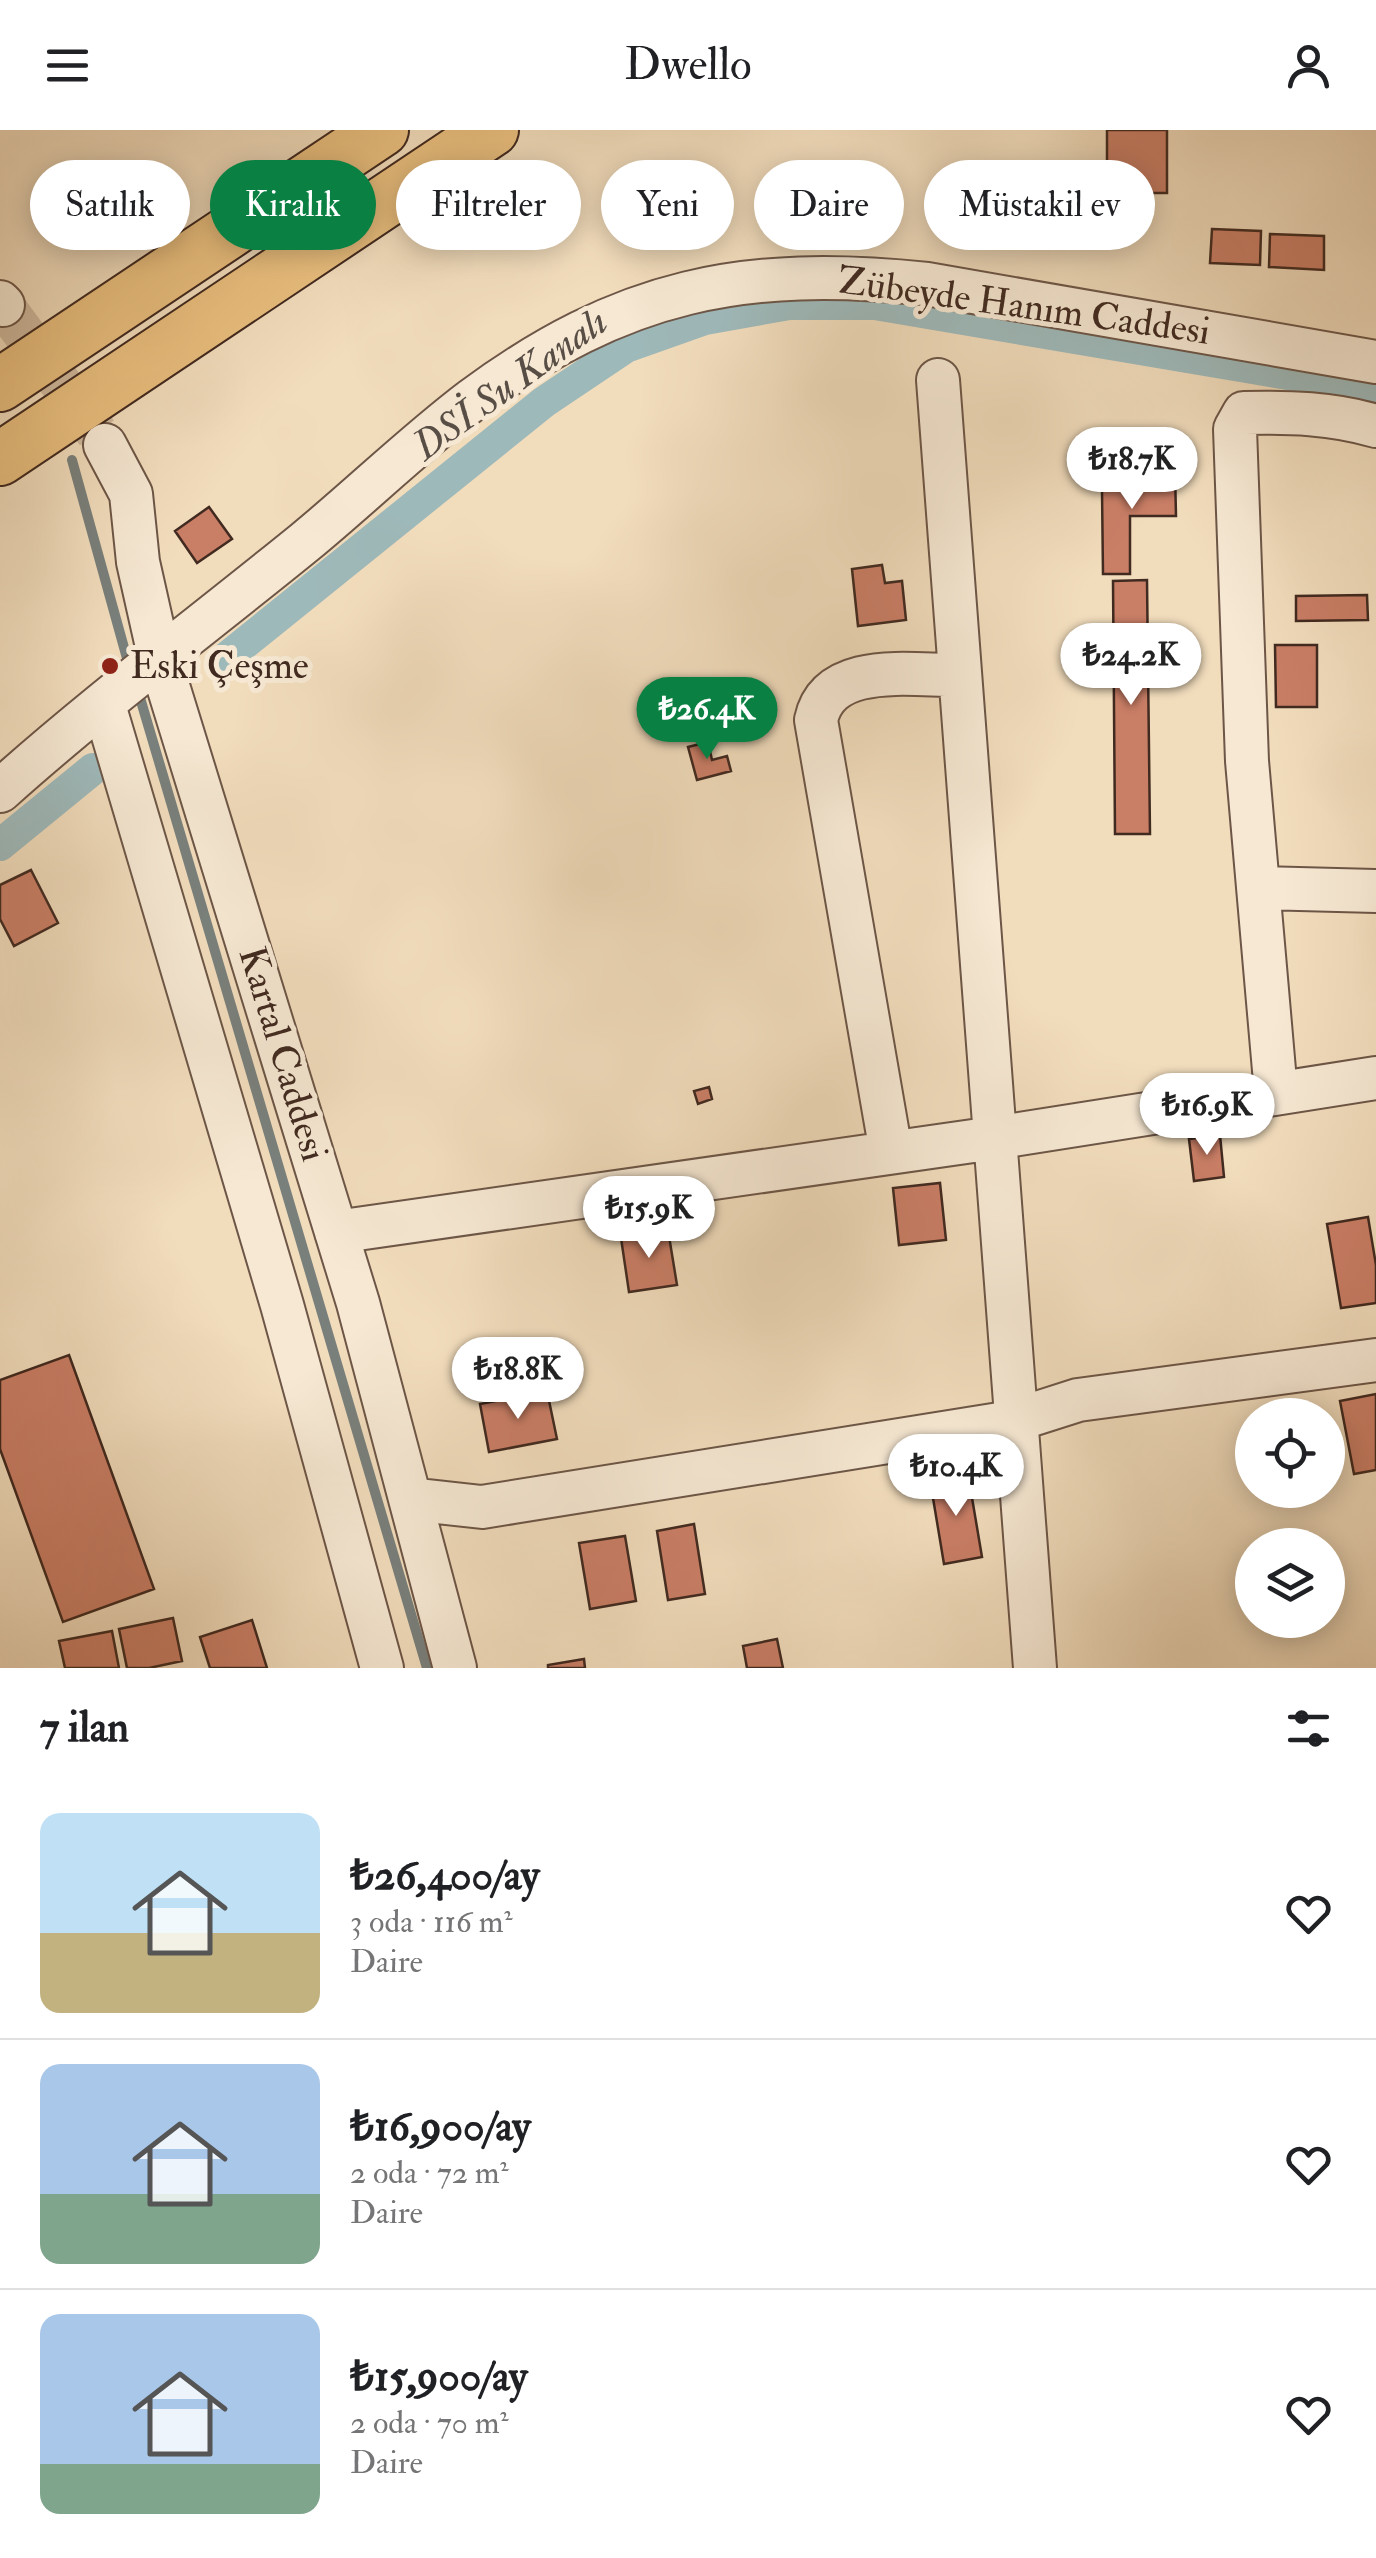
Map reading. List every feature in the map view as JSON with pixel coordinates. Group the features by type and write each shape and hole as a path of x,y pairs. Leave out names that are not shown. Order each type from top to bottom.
{"main road":[{"path":"0,385 382,130"},
{"path":"0,458 492,130"}],"street":[{"name":"Zübeyde Hanım Caddesi","path":"0,791 64,734 160,660 469,402 567,339 639,305 683,293 798,276 891,280 1376,362"},
{"path":"938,380 1035,1668"},
{"path":"1276,1093 1247,761 1235,429 1244,414 1282,412 1340,416 1376,426"},
{"name":"Kartal Caddesi","path":"106,445 130,494 138,562 160,660 336,1232 455,1668"},
{"path":"891,1152 816,720 830,691 853,678 960,676"},
{"path":"104,705 282,1305 382,1668"},
{"path":"1258,888 1376,891"},
{"path":"336,1232 994,1138 1376,1078"},
{"path":"410,1499 482,1508 852,1449 1016,1419 1078,1400 1376,1360"}],"building":[{"path":"1107,130 1167,130 1167,193 1155,193 1155,160 1107,160"},
{"path":"1212,229 1261,231 1260,265 1210,263"},
{"path":"1270,234 1324,236 1324,270 1269,267"},
{"path":"1114,472 1175,472 1176,516 1130,516 1130,574 1103,574 1102,490 1114,490"},
{"path":"209,507 232,539 197,563 175,531"},
{"path":"882,565 885,583 902,581 906,620 858,626 852,569"},
{"path":"1147,580 1150,834 1115,834 1113,581"},
{"path":"1367,595 1368,620 1296,621 1296,596"},
{"path":"1275,645 1317,645 1317,707 1276,707"},
{"path":"708,742 712,760 727,756 731,771 697,780 688,747"},
{"path":"31,870 58,923 14,946 0,919 0,885"},
{"path":"709,1087 712,1099 698,1104 694,1091"},
{"path":"1220,1135 1224,1177 1194,1181 1189,1139"},
{"path":"940,1183 946,1240 899,1245 893,1188"},
{"path":"1368,1217 1376,1265 1376,1303 1341,1308 1327,1224"},
{"path":"668,1230 677,1285 629,1292 621,1238"},
{"path":"69,1355 154,1589 63,1622 0,1449 0,1380"},
{"path":"547,1391 557,1439 489,1452 480,1404"},
{"path":"1376,1394 1376,1470 1354,1474 1345,1427 1345,1400"},
{"path":"968,1474 982,1557 944,1564 930,1480"},
{"path":"694,1524 705,1594 668,1600 657,1531"},
{"path":"625,1536 636,1601 590,1609 579,1543"},
{"path":"173,1618 182,1661 127,1668 119,1629"},
{"path":"252,1620 267,1668 210,1668 200,1637"},
{"path":"112,1631 119,1668 65,1668 59,1641"},
{"path":"777,1639 783,1668 747,1668 743,1646"},
{"path":"584,1659 585,1668 548,1668 548,1665"}],"waterway":[{"name":"DSİ Su Kanalı","path":"220,663 544,402 626,347 705,319 789,304 875,304 1376,389"},
{"path":"72,460 128,662"},
{"path":"138,691 427,1668"},
{"name":"DSİ Su Kanalı","path":"0,845 93,769"}],"tunnel":[{"path":"3,305 97,433"}],"place":[{"name":"Eski Çeşme","path":"110,666"}]}
